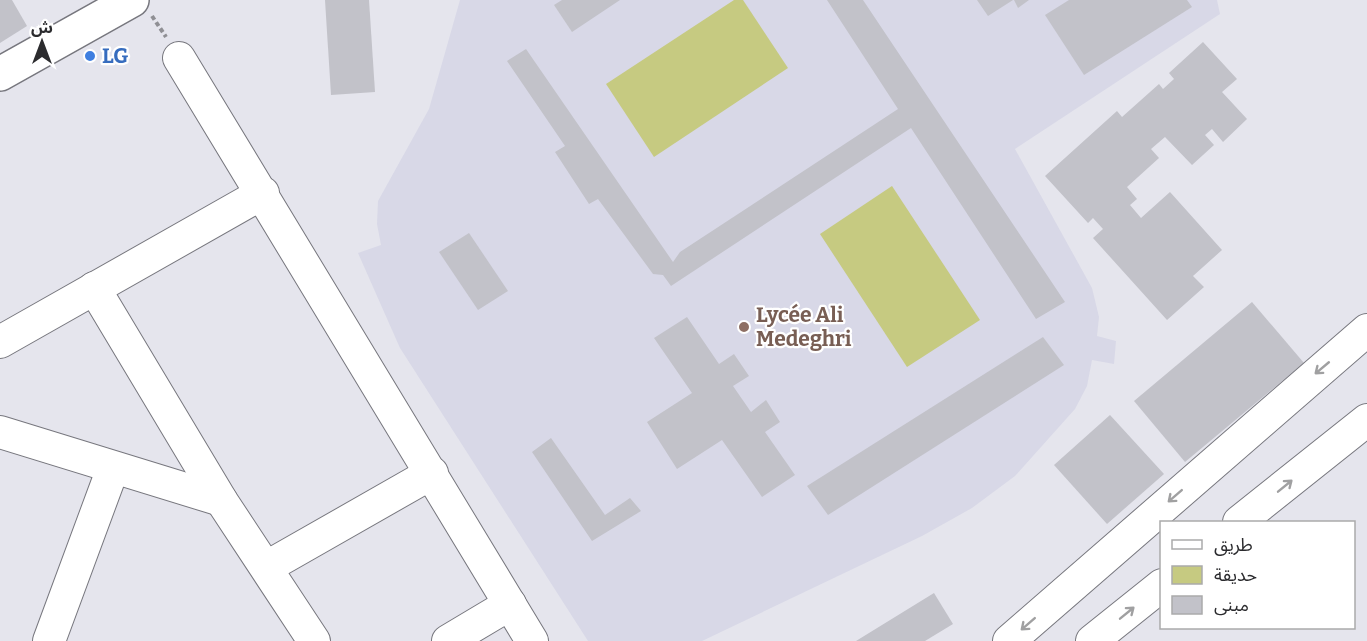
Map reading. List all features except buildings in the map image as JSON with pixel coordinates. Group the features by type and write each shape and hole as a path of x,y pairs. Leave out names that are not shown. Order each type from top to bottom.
{"main road":[{"path":"6,70 105,9 140,5"}],"street":[{"path":"179,58 532,641"},
{"path":"0,342 263,194"},
{"path":"94,288 221,500 314,641"},
{"path":"1009,641 1367,330"},
{"path":"1240,521 1367,420"},
{"path":"0,432 221,500"},
{"path":"49,641 113,468"},
{"path":"267,567 432,473"},
{"path":"1092,641 1160,586"},
{"path":"448,641 510,604"}],"path":[{"path":"140,5 179,58"}],"shaded area":[{"name":"Lycée Ali Medeghri","path":"460,0 1217,0 1220,14 1015,149 1092,288 1099,317 1097,336 1116,341 1114,364 1092,360 1087,386 1075,409 1015,476 972,508 922,536 702,641 588,641 400,348 358,253 381,245 377,224 378,201 429,109"}],"green space":[{"path":"734,0 743,0 788,68 654,157 606,84"},
{"path":"892,186 980,320 907,367 820,234"}],"place":[{"name":"LG","path":"90,56"},
{"name":"Lycée Ali Medeghri","path":"744,327"}]}
